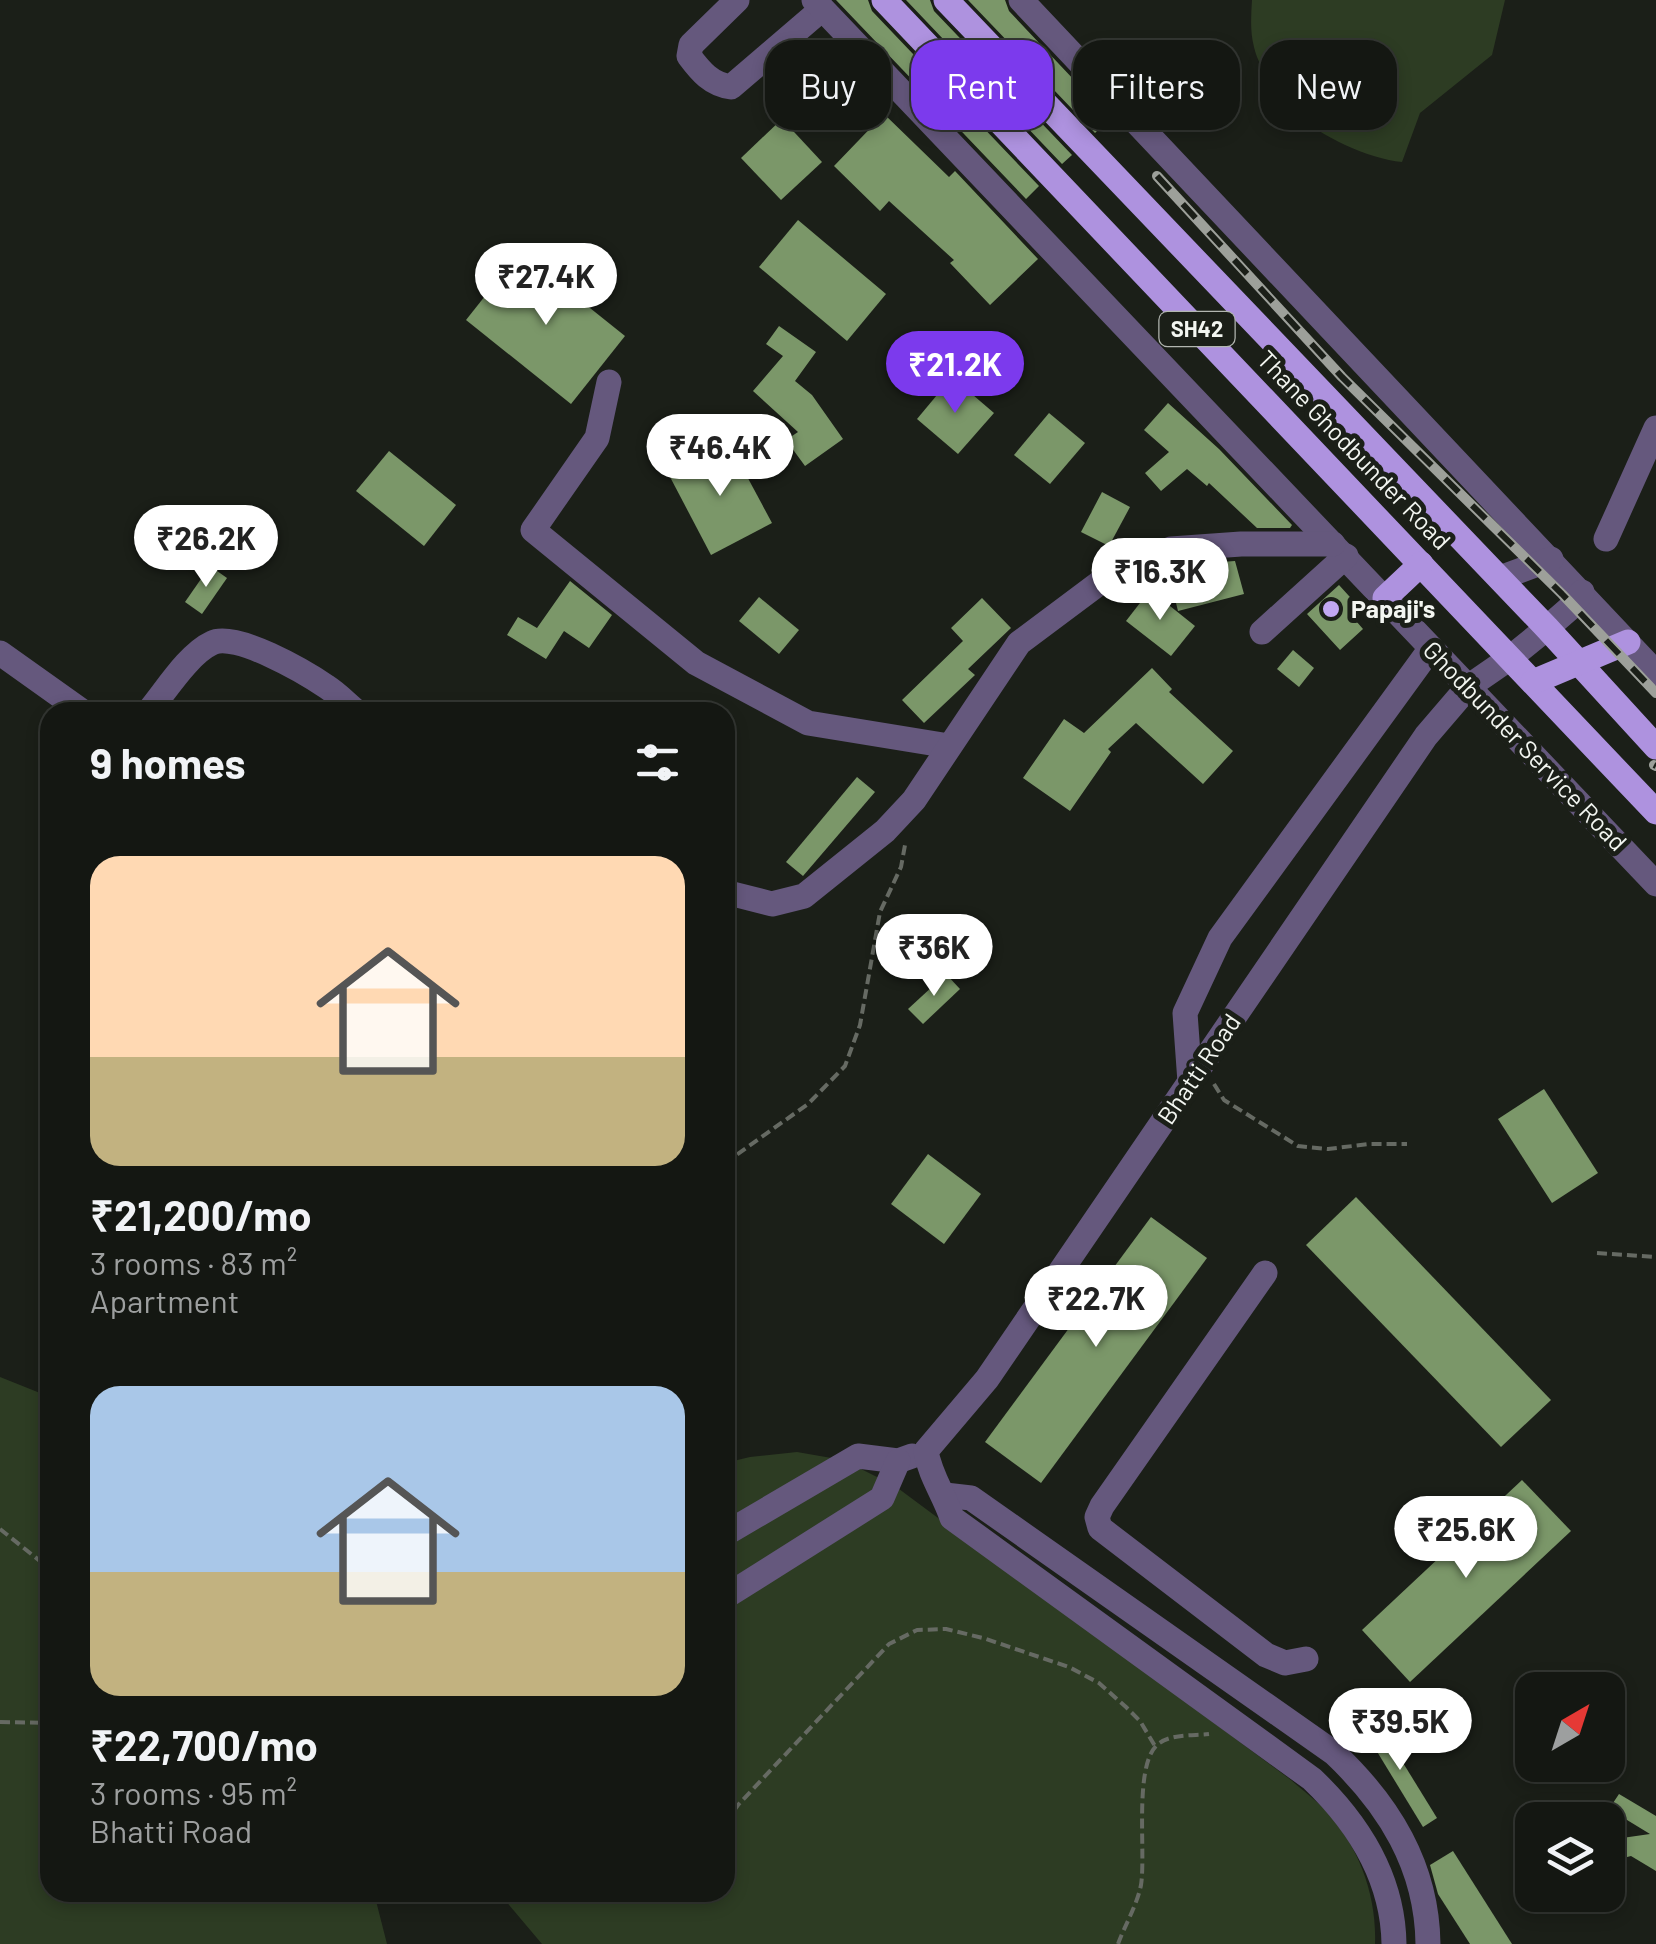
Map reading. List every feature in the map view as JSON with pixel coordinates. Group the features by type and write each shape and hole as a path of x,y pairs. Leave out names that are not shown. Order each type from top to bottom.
{"main road":[{"name":"Thane Ghodbunder Road","path":"884,0 1656,812"},
{"name":"Thane Ghodbunder Road","path":"946,0 1500,578 1656,747"},
{"path":"1385,598 1421,564"},
{"path":"1534,682 1628,642"}],"street":[{"path":"737,0 692,45 689,56 703,74 718,85 731,87 818,4"},
{"path":"1021,0 1656,673"},
{"name":"Ghodbunder Service Road","path":"818,4 1656,884"},
{"path":"608,382 597,438 533,530 696,664 808,723 949,746"},
{"path":"1606,539 1656,428"},
{"path":"735,895 772,904 804,896 885,831 914,800 1019,642 1110,575 1172,549 1241,544 1339,550"},
{"path":"1262,632 1339,550"},
{"path":"1500,578 1552,559"},
{"name":"Bhatti Road","path":"926,1451 987,1379 1426,736 1468,687 1547,628 1582,592"},
{"path":"156,702 194,656 215,640 239,642 328,688 345,702"},
{"path":"1196,1073 1185,1013 1220,938 1431,648"},
{"path":"0,654 69,702"},
{"path":"1265,1272 1097,1517 1100,1528 1266,1654 1285,1663 1306,1659"},
{"path":"735,1528 858,1456 898,1461 926,1451 930,1473 952,1518 1235,1723 1337,1803 1373,1856 1387,1896 1394,1944"},
{"path":"735,1591 882,1498 898,1461"},
{"path":"944,1495 971,1498 1334,1753 1387,1812 1404,1843 1420,1887 1428,1944"},
{"path":"1123,1604 1150,1566"},
{"path":"1130,1646 1173,1584"},
{"path":"1214,1708 1232,1681"},
{"path":"1373,1856 1404,1843"}],"path":[{"path":"735,1156 808,1104 845,1066 860,1025 880,912 902,867 907,836 904,811"},
{"path":"1196,1073 1224,1100 1298,1146 1328,1149 1407,1144"},
{"path":"1597,1253 1656,1257"},
{"path":"0,1529 40,1561"},
{"path":"735,1809 888,1644 916,1630 946,1629 983,1638 1080,1672 1099,1682 1140,1720 1156,1746"},
{"path":"0,1722 40,1723"},
{"path":"1118,1944 1140,1887 1143,1793 1147,1765 1156,1746 1178,1736 1224,1731 1235,1723"}],"green space":[{"path":"1252,0 1505,0 1492,55 1420,113 1402,162 1345,145 1318,130 1397,130 1397,40 1260,40 1260,63 1251,30"},
{"path":"0,1377 40,1393 40,1902 376,1902 387,1944 0,1944"},
{"path":"797,1452 843,1460 895,1486 1291,1780 1327,1812 1357,1856 1373,1908 1375,1944 542,1944 507,1902 735,1902 735,1461"}],"building":[{"path":"836,0 868,0 872,11 911,52 911,79 891,58 891,40 874,40"},
{"path":"906,0 930,0 934,11 962,40 944,40"},
{"path":"968,0 1005,0 1009,11 1036,40 1006,40"},
{"path":"1053,58 1073,79 1073,110 1053,89"},
{"path":"891,121 949,177 955,171 1038,259 990,305 950,263 954,260 889,201 880,211 834,166 869,130 891,130"},
{"path":"770,130 792,130 822,162 781,200 741,158"},
{"path":"960,130 986,130 1039,186 1026,199"},
{"path":"1030,130 1048,130 1072,155 1062,164"},
{"path":"798,220 886,294 847,341 759,267"},
{"path":"520,252 625,336 571,404 466,320"},
{"path":"779,326 816,352 795,381 812,395 843,439 805,466 786,440 798,432 753,391 783,356 766,344"},
{"path":"952,377 994,413 958,454 917,419"},
{"path":"1168,403 1219,449 1292,525 1290,528 1257,528 1209,483 1207,486 1187,469 1161,491 1145,473 1169,452 1144,430"},
{"path":"1049,413 1085,443 1050,484 1014,455"},
{"path":"729,443 772,523 711,555 669,475"},
{"path":"389,451 456,505 424,546 356,491"},
{"path":"1102,492 1130,507 1109,546 1081,532"},
{"path":"1235,561 1244,594 1178,611 1169,575"},
{"path":"210,566 227,578 202,614 185,602"},
{"path":"570,581 612,615 589,648 564,631 546,659 507,635 518,617 537,628"},
{"name":"Papaji's","path":"1339,585 1359,607 1350,614 1363,629 1340,650 1307,614"},
{"path":"1150,590 1195,626 1171,656 1126,621"},
{"path":"759,597 799,630 779,654 739,621"},
{"path":"982,598 1011,628 968,669 975,675 924,723 902,700 963,641 951,628"},
{"path":"1293,650 1314,668 1299,687 1277,669"},
{"path":"1152,668 1172,689 1169,692 1233,751 1203,784 1136,723 1108,749 1111,752 1070,811 1023,778 1064,719 1084,733"},
{"path":"857,777 875,792 803,876 786,862"},
{"path":"946,974 960,989 923,1024 908,1009"},
{"path":"1544,1089 1598,1173 1552,1203 1498,1119"},
{"path":"928,1154 981,1194 944,1244 891,1204"},
{"path":"1356,1197 1551,1400 1501,1447 1306,1245"},
{"path":"1151,1217 1207,1258 1041,1483 985,1442"},
{"path":"1522,1480 1571,1531 1410,1682 1362,1630"},
{"path":"1376,1719 1437,1818 1423,1827 1362,1727"},
{"path":"1619,1794 1656,1816 1656,1871 1631,1856 1625,1858 1625,1838 1650,1834 1625,1819 1625,1802 1614,1802"},
{"path":"1453,1851 1512,1944 1470,1944 1438,1894 1430,1865"}],"railway":[{"path":"1157,176 1342,377 1562,594 1656,693"}],"place":[{"name":"Papaji's","path":"1331,609"}]}
